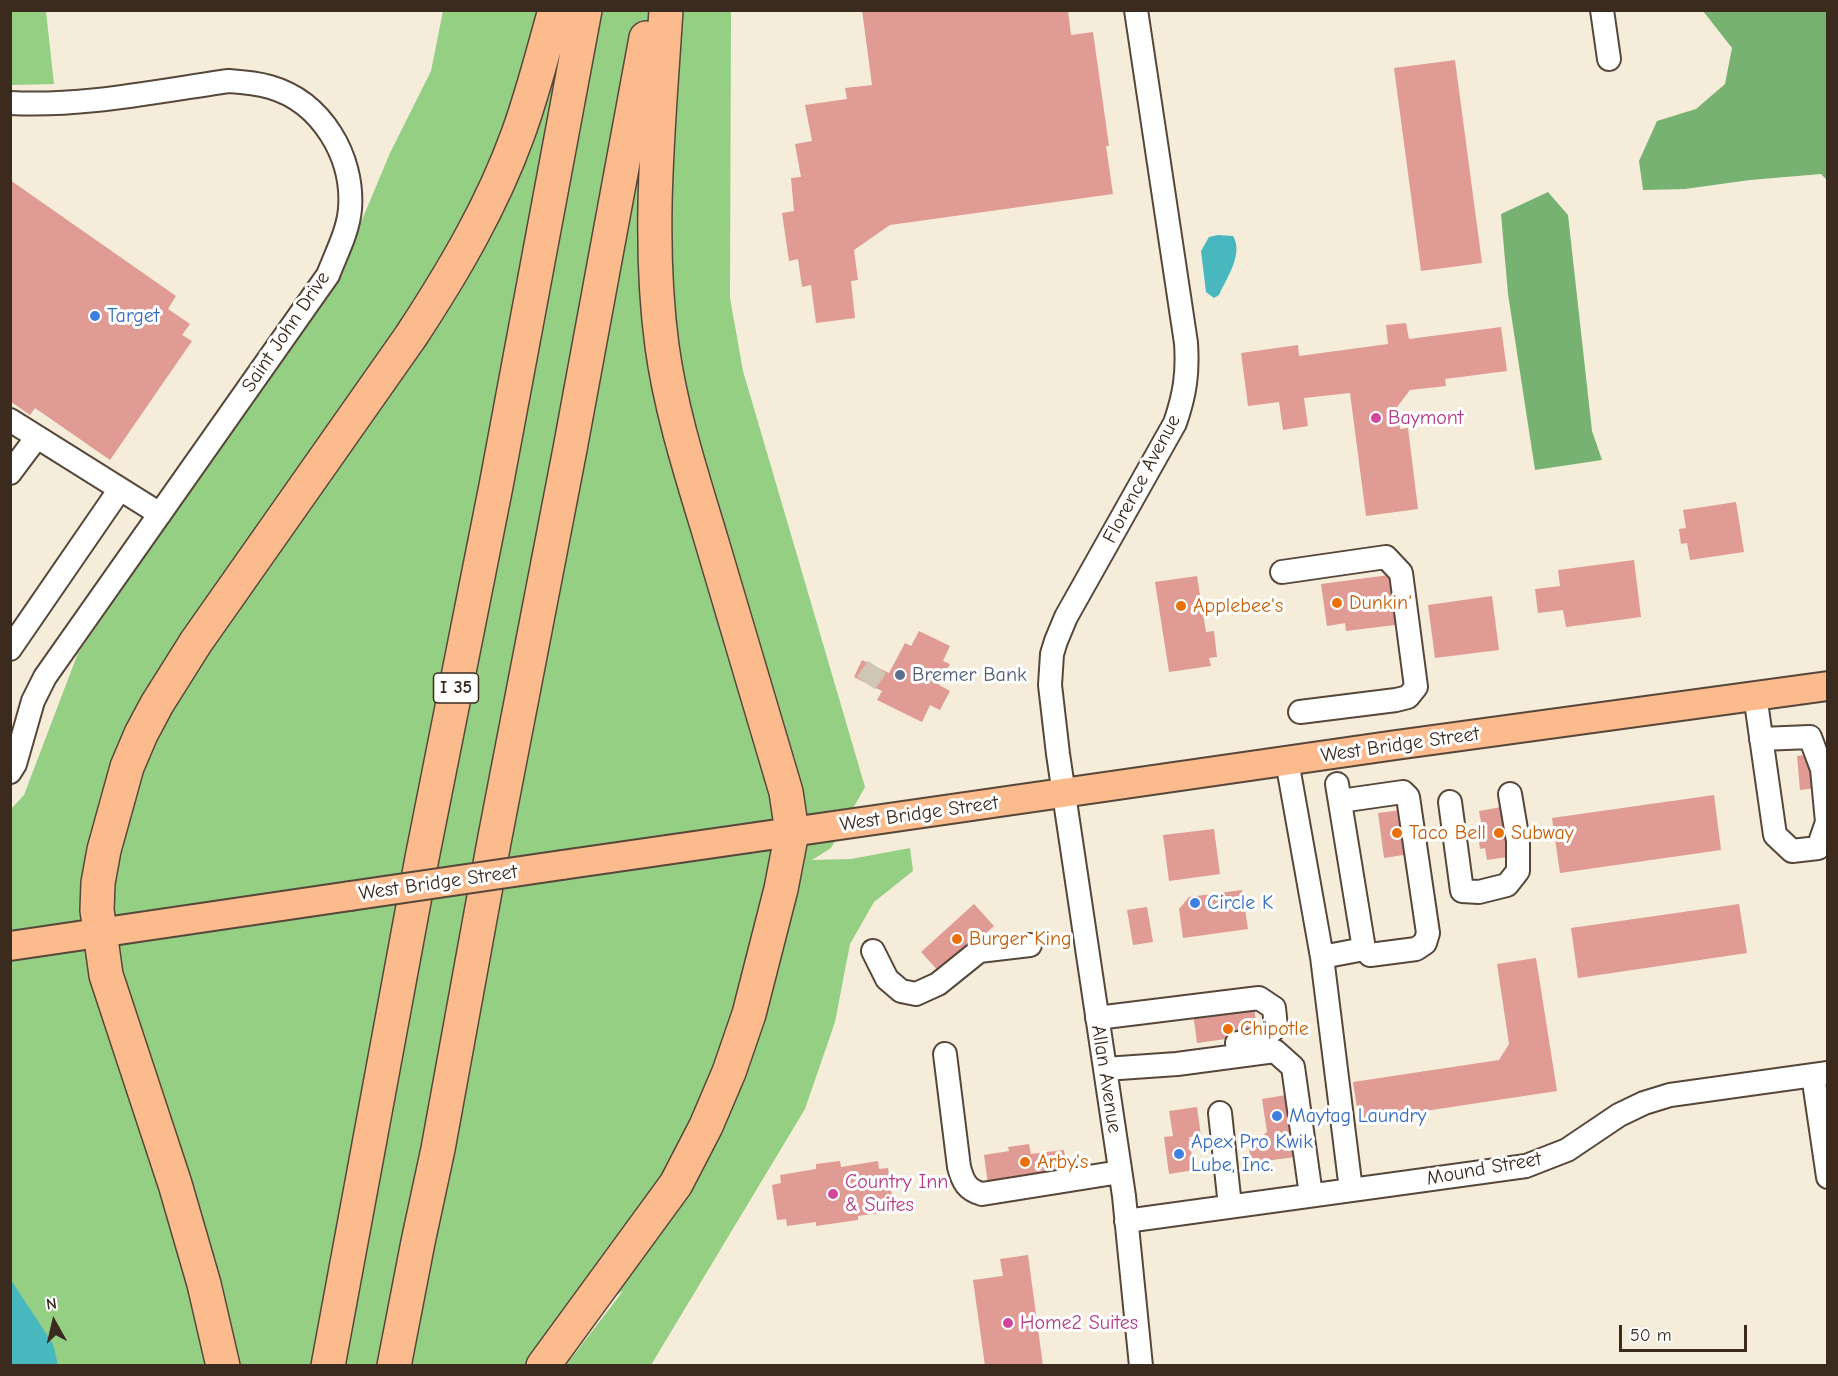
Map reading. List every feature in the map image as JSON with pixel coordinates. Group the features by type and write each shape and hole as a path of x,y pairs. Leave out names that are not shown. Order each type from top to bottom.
{"highway":[{"path":"223,1365 204,1284 175,1184 106,975 97,910 98,883 104,850 127,768 157,704 196,642 411,336 443,288 472,237 518,135 555,10"},
{"name":"I 35","path":"328,1365 422,858 498,475 585,10"},
{"path":"394,1365 438,1149 651,10"},
{"path":"543,1365 676,1184 706,1126 729,1072 749,1014 781,889 792,832 786,792 683,443 662,348 654,240 656,163 666,10"}],"main road":[{"name":"West Bridge Street","path":"10,946 1287,761 1827,686"}],"street":[{"name":"Florence Avenue","path":"1064,794 1050,694 1052,654 1066,617 1174,423 1187,376 1186,343 1136,10"},
{"path":"1602,10 1609,59"},
{"name":"Saint John Drive","path":"10,103 93,100 229,81 272,87 294,98 327,127 339,148 350,186 350,210 328,275 45,677 33,701 15,764 10,772"},
{"path":"10,420 160,514"},
{"path":"10,473 37,437"},
{"path":"10,649 120,489"},
{"path":"1282,572 1386,557 1401,573 1416,687 1408,697 1300,712"},
{"path":"1755,695 1761,739 1775,836 1792,851 1818,848 1827,822 1822,770 1810,737 1761,739"},
{"path":"1287,761 1322,957 1351,1190"},
{"path":"1339,792 1403,792 1408,797 1428,933 1425,943 1416,949 1370,955 1364,949 1339,792"},
{"name":"Allan Avenue","path":"1064,794 1120,1172 1141,1365"},
{"path":"1450,802 1462,891 1479,892 1508,885 1518,871 1518,841 1510,794"},
{"path":"873,951 887,978 901,991 916,994 938,984 980,951 1030,945"},
{"path":"1322,957 1364,949"},
{"path":"1097,1018 1259,998 1274,1008 1276,1028 1263,1039 1191,1050 1169,1065"},
{"path":"1105,1069 1169,1065 1275,1051 1293,1067 1311,1195"},
{"path":"945,1054 959,1167 968,1189 982,1194 1120,1172"},
{"path":"1820,1074 1827,1177"},
{"name":"Mound Street","path":"1126,1221 1526,1166 1567,1150 1619,1115 1644,1103 1670,1095 1820,1074"},
{"path":"1220,1113 1230,1206"}],"green space":[{"path":"10,11 46,11 54,84 11,85"},
{"path":"443,11 731,11 730,298 743,371 865,787 831,848 812,860 851,859 910,848 913,871 874,902 850,944 835,1022 805,1109 651,1365 566,1365 623,1291 570,1329 543,1365 11,1366 11,809 24,795 78,653 333,289 390,153 431,71"},
{"path":"1703,11 1827,11 1827,180 1821,174 1750,180 1685,189 1643,190 1639,161 1657,121 1696,109 1725,84 1732,48"},
{"path":"1548,192 1568,215 1592,431 1602,460 1535,470 1508,294 1501,214"}],"water":[{"path":"1233,236 1236,251 1229,274 1219,295 1214,298 1206,292 1201,251 1209,237"},
{"path":"11,1280 53,1344 58,1365 11,1365"}],"building":[{"path":"862,10 1068,10 1071,35 1093,32 1109,146 1106,146 1113,194 890,225 854,250 858,280 851,281 855,318 816,323 811,285 802,287 798,259 789,261 782,213 794,211 791,178 801,177 795,144 812,141 805,105 847,99 845,88 872,85"},
{"path":"1455,60 1482,263 1421,271 1394,68"},
{"name":"Target","path":"10,180 176,296 168,309 190,324 182,335 192,341 110,460 35,408 30,415 10,401"},
{"name":"Baymont","path":"1406,323 1409,339 1501,327 1507,371 1445,379 1446,386 1410,390 1397,407 1400,429 1408,428 1418,509 1366,516 1350,393 1304,398 1308,426 1283,430 1279,402 1248,406 1241,353 1298,345 1299,356 1388,344 1386,325"},
{"path":"1736,502 1744,552 1690,560 1687,543 1681,544 1679,529 1686,528 1683,510"},
{"path":"1634,560 1641,617 1566,627 1563,610 1538,613 1535,589 1560,586 1558,570"},
{"path":"1389,575 1392,598 1399,597 1403,624 1346,631 1345,623 1327,626 1321,584"},
{"name":"Applebee's","path":"1197,576 1206,632 1214,631 1217,657 1209,658 1211,666 1169,672 1155,582"},
{"path":"1492,596 1499,650 1435,658 1428,605"},
{"name":"Bremer Bank","path":"919,631 950,646 943,661 950,664 939,685 950,691 940,710 930,705 922,722 877,700 882,691 854,677 862,660 889,673 905,643 911,646"},
{"path":"1814,754 1817,788 1800,790 1797,756"},
{"path":"1714,795 1721,850 1560,873 1552,818"},
{"path":"1507,806 1514,856 1487,860 1485,848 1480,849 1477,828 1482,827 1479,811"},
{"name":"Taco Bell","path":"1409,809 1416,853 1384,858 1378,813"},
{"path":"1214,829 1220,874 1169,881 1163,835"},
{"path":"1242,890 1248,929 1183,938 1179,909 1189,897"},
{"name":"Burger King","path":"974,904 994,926 941,974 921,952"},
{"path":"1739,904 1747,953 1578,978 1571,928"},
{"path":"1147,907 1153,942 1133,945 1127,910"},
{"path":"1536,958 1557,1091 1359,1121 1353,1082 1499,1060 1509,1044 1497,964"},
{"name":"Chipotle","path":"1254,1005 1256,1023 1261,1023 1262,1034 1197,1043 1193,1013"},
{"name":"Maytag Laundry","path":"1286,1095 1295,1157 1251,1163 1249,1147 1267,1132 1262,1099"},
{"name":"Apex Pro Kwik Lube, Inc.","path":"1197,1107 1201,1136 1189,1137 1194,1170 1169,1174 1164,1137 1173,1136 1169,1111"},
{"name":"Arby's","path":"1029,1144 1031,1154 1064,1150 1067,1169 1032,1174 1033,1179 988,1185 984,1155 1009,1151 1008,1147"},
{"name":"Country Inn & Suites","path":"840,1161 841,1167 878,1161 879,1169 888,1168 893,1203 884,1204 885,1212 858,1216 858,1220 816,1226 816,1222 787,1226 786,1219 777,1220 772,1185 781,1183 780,1175 816,1169 816,1164"},
{"name":"Home2 Suites","path":"1028,1255 1043,1366 985,1366 973,1280 1003,1276 1000,1259"}],"tunnel":[{"path":"866,683 877,667"}],"place":[{"name":"Target","path":"95,316"},
{"name":"Baymont","path":"1376,418"},
{"name":"Dunkin'","path":"1337,603"},
{"name":"Applebee's","path":"1181,606"},
{"name":"Bremer Bank","path":"900,675"},
{"name":"Taco Bell","path":"1397,833"},
{"name":"Subway","path":"1499,833"},
{"name":"Circle K","path":"1195,903"},
{"name":"Burger King","path":"957,939"},
{"name":"Chipotle","path":"1228,1029"},
{"name":"Maytag Laundry","path":"1277,1116"},
{"name":"Apex Pro Kwik Lube, Inc.","path":"1179,1154"},
{"name":"Arby's","path":"1025,1162"},
{"name":"Country Inn & Suites","path":"833,1194"},
{"name":"Home2 Suites","path":"1008,1323"}]}
